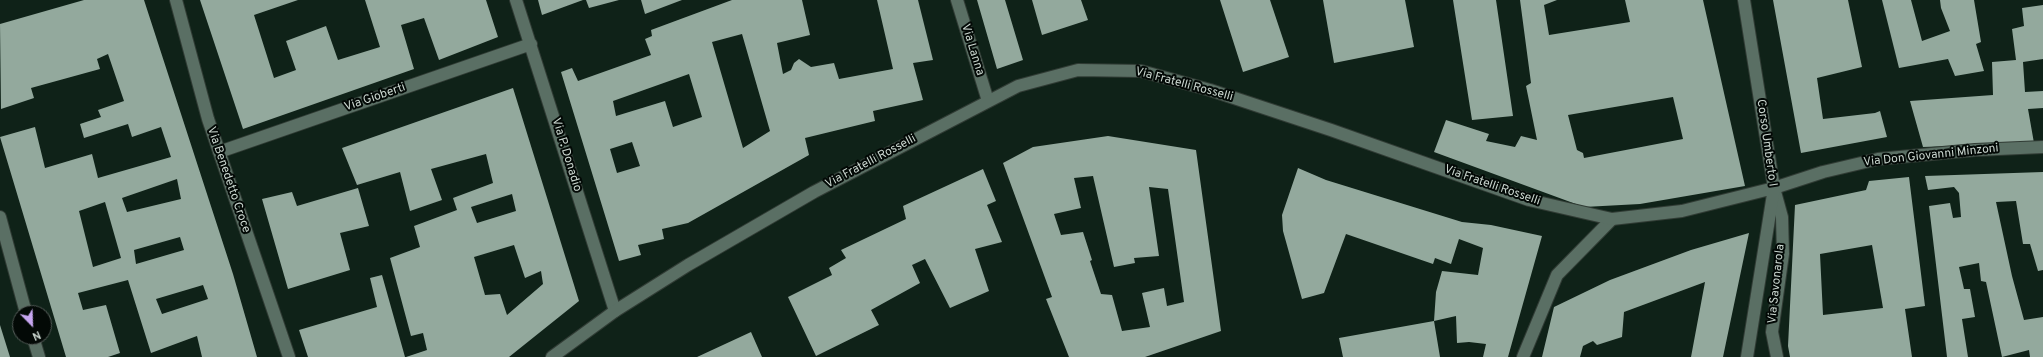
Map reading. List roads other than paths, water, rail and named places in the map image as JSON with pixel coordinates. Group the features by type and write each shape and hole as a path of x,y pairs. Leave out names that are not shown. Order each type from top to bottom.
{"main road":[{"name":"Via Benedetto Croce","path":"176,0 208,119 289,357"},
{"name":"Via P. Donadio","path":"516,0 615,311"},
{"name":"Via Lanna","path":"957,0 988,101"},
{"name":"Corso Umberto I","path":"1744,0 1774,188 1747,357"},
{"name":"Via Gioberti","path":"219,152 531,44"},
{"name":"Via Fratelli Rosselli","path":"552,357 615,311 688,265 814,192 1018,86 1078,70 1141,71 1210,90 1331,130 1529,200 1612,219 1682,211 1774,188"},
{"name":"Via Don Giovanni Minzoni","path":"1774,188 1823,172 1878,159 1975,150 2043,147"},
{"name":"Via Savonarola","path":"1774,188 1782,217 1783,254 1772,332 1777,357"},
{"path":"0,217 24,305"},
{"path":"1523,357 1557,275 1612,219"},
{"path":"35,345 39,357"}]}
